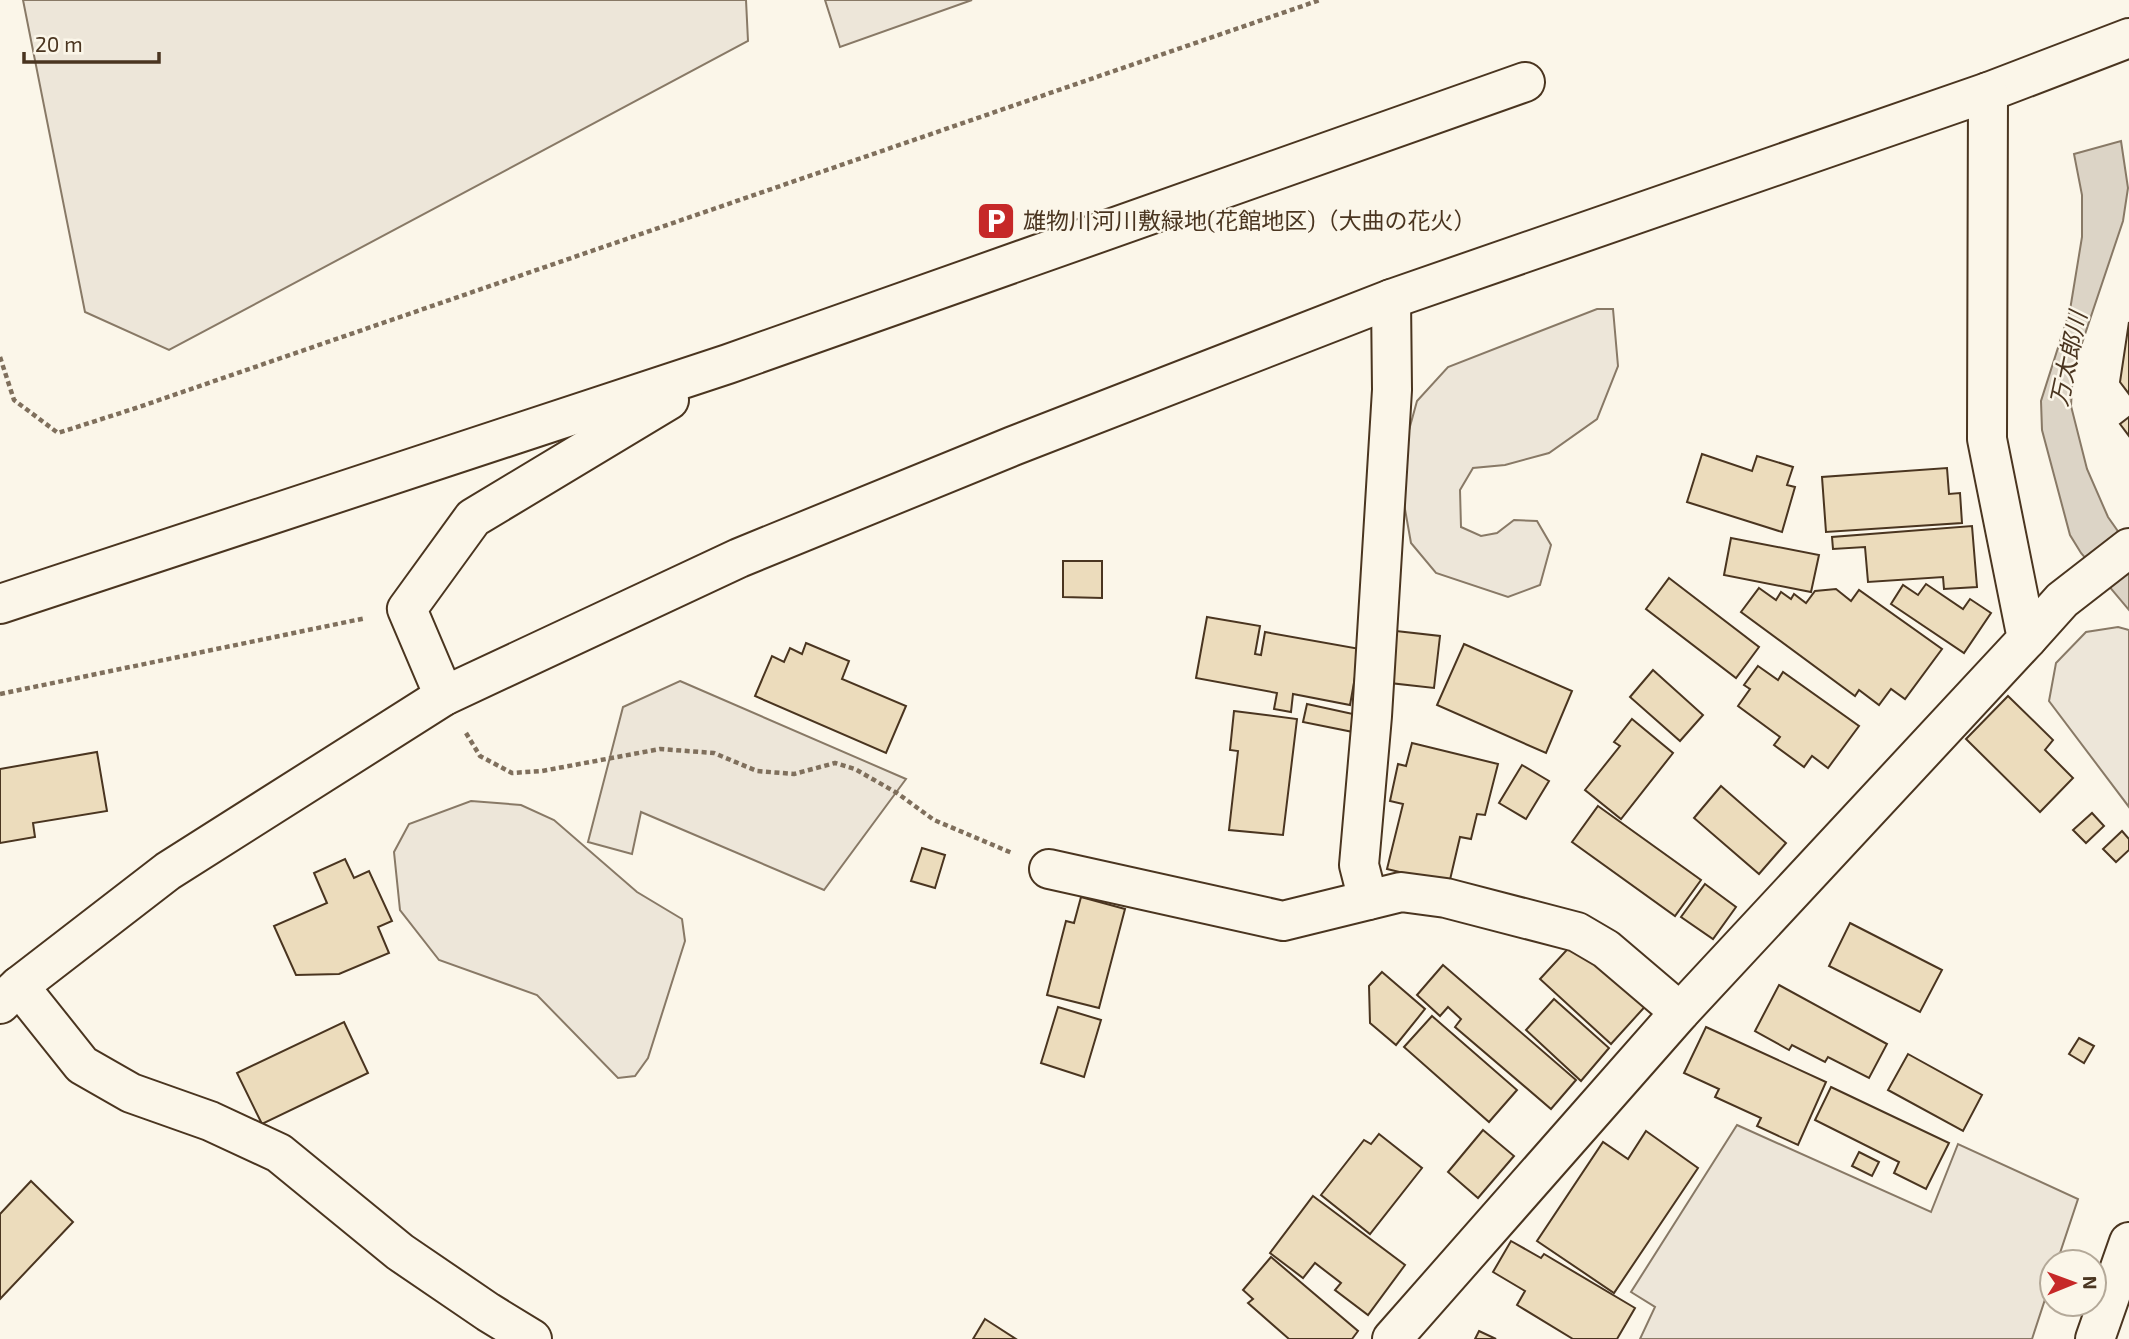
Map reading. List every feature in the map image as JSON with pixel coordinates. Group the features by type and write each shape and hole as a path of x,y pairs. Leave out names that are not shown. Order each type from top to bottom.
{"main road":[{"path":"532,1339 401,1252 279,1153 210,1121 131,1093 82,1065 9,995 168,870 444,696 739,558 1013,446 1391,299 1988,92 2129,38"},
{"path":"0,604 728,364 1525,82"},
{"path":"1988,92 1987,439 2027,639"},
{"path":"1368,900 1359,865 1372,716 1392,390 1391,299"},
{"path":"444,696 407,609 473,518 728,364"},
{"path":"1392,1339 1680,1012 2062,600 2129,548"},
{"path":"1049,869 1283,921 1401,892 1446,898 1577,932 1606,949 1680,1012"},
{"path":"2095,1339 2129,1242"}],"path":[{"path":"0,357 14,400 58,433 1320,0"},
{"path":"0,694 407,609"},
{"path":"444,696 480,755 512,773 542,771 660,750 714,752 758,771 794,774 835,763 866,775 934,820 1049,869"}],"shaded area":[{"path":"23,0 746,0 748,41 169,350 85,312"},
{"path":"825,0 972,0 840,47"},
{"path":"1597,309 1613,309 1618,366 1597,419 1549,453 1505,465 1473,468 1460,490 1461,527 1481,536 1497,533 1514,520 1537,521 1551,545 1540,585 1508,597 1436,573 1411,543 1398,470 1417,401 1448,367"},
{"path":"2118,627 2129,630 2129,807 2049,701 2056,663 2086,632"},
{"path":"680,681 906,779 824,890 641,812 632,854 588,842 623,707"},
{"path":"471,801 521,805 554,820 637,892 682,919 685,941 648,1058 635,1076 618,1078 537,995 439,960 400,910 394,852 409,824"},
{"path":"1737,1125 1931,1212 1958,1144 2078,1199 2062,1248 2038,1248 2039,1318 2032,1339 1640,1339 1655,1307 1631,1292"}],"water":[{"name":"万太郎川","path":"2121,141 2128,188 2123,221 2073,370 2071,406 2087,469 2108,517 2129,547 2129,610 2081,553 2070,535 2042,430 2041,401 2070,310 2082,237 2082,195 2074,154"}],"building":[{"path":"2129,322 2129,394 2120,382"},
{"path":"2129,417 2129,436 2120,424"},
{"path":"1702,454 1752,471 1757,456 1793,467 1787,485 1795,487 1782,532 1687,502"},
{"path":"1947,468 1949,494 1960,493 1962,523 1826,532 1822,477"},
{"path":"1972,526 1977,587 1944,589 1943,577 1868,582 1865,547 1833,549 1832,537"},
{"path":"1731,538 1819,555 1811,592 1724,575"},
{"path":"1063,561 1102,561 1102,598 1063,597"},
{"path":"1669,578 1759,647 1736,678 1646,609"},
{"path":"1926,584 1963,609 1970,599 1991,613 1964,653 1891,604 1903,585 1918,595"},
{"path":"1759,588 1776,600 1781,592 1791,599 1794,594 1806,603 1815,591 1836,589 1851,601 1859,590 1942,649 1905,699 1891,689 1879,705 1859,690 1855,696 1741,612"},
{"path":"1207,617 1260,626 1255,654 1261,655 1265,632 1360,649 1350,705 1293,694 1291,712 1274,709 1277,693 1196,678"},
{"path":"1396,631 1440,636 1434,688 1390,683"},
{"path":"806,643 849,661 842,679 906,706 886,753 755,696 772,656 784,662 790,648 802,654"},
{"path":"1464,644 1572,691 1546,753 1437,705"},
{"path":"1758,666 1778,680 1783,672 1859,726 1828,768 1812,756 1804,767 1774,745 1780,737 1738,706 1750,689 1744,685"},
{"path":"1653,670 1703,715 1680,741 1630,697"},
{"path":"2008,696 2053,740 2045,750 2073,778 2040,812 1966,739"},
{"path":"1307,704 1362,716 1358,733 1303,722"},
{"path":"1234,711 1297,719 1283,835 1229,830 1238,751 1230,750"},
{"path":"1632,719 1673,753 1621,819 1585,790 1620,746 1614,742"},
{"path":"1412,743 1498,764 1485,815 1477,814 1471,839 1460,837 1449,884 1387,869 1403,804 1390,801 1398,764 1406,766"},
{"path":"97,752 107,811 33,823 35,837 0,843 0,769"},
{"path":"1522,765 1549,781 1526,819 1499,803"},
{"path":"1721,786 1786,843 1759,874 1694,818"},
{"path":"1598,806 1701,880 1675,916 1572,842"},
{"path":"2092,813 2104,826 2086,843 2073,830"},
{"path":"2122,831 2129,839 2129,850 2116,862 2103,849"},
{"path":"922,848 945,855 935,888 911,881"},
{"path":"345,859 354,878 369,871 392,921 378,927 389,953 339,974 296,975 274,926 327,903 314,873"},
{"path":"1705,884 1736,907 1713,939 1681,917"},
{"path":"1081,897 1125,909 1099,1008 1047,995 1066,921 1074,923"},
{"path":"1850,923 1942,970 1920,1012 1829,966"},
{"path":"1575,941 1650,1001 1611,1044 1540,979"},
{"path":"1443,965 1576,1080 1551,1109 1455,1027 1461,1019 1448,1007 1440,1016 1417,995"},
{"path":"1382,972 1425,1009 1396,1045 1370,1023 1369,986"},
{"path":"1779,985 1887,1044 1869,1078 1828,1057 1825,1062 1792,1045 1789,1050 1755,1031"},
{"path":"1554,999 1609,1048 1581,1081 1526,1030"},
{"path":"1058,1007 1101,1020 1084,1077 1041,1063"},
{"path":"1432,1016 1517,1090 1489,1122 1404,1047"},
{"path":"344,1022 368,1073 262,1124 237,1073"},
{"path":"1706,1027 1826,1082 1798,1145 1757,1126 1761,1118 1715,1097 1719,1089 1684,1073"},
{"path":"2079,1038 2094,1046 2084,1063 2069,1054"},
{"path":"1908,1054 1982,1095 1963,1131 1888,1090"},
{"path":"1831,1087 1949,1143 1926,1189 1894,1173 1899,1162 1815,1120"},
{"path":"1483,1130 1514,1156 1478,1198 1448,1172"},
{"path":"1646,1131 1698,1168 1614,1293 1537,1241 1603,1142 1628,1159"},
{"path":"1379,1134 1422,1168 1370,1234 1321,1195 1364,1140 1371,1144"},
{"path":"1859,1152 1879,1162 1872,1176 1852,1166"},
{"path":"31,1181 73,1222 0,1299 0,1214"},
{"path":"1313,1196 1405,1265 1368,1315 1335,1290 1341,1283 1315,1263 1303,1278 1270,1253"},
{"path":"1511,1241 1541,1258 1544,1254 1635,1308 1617,1339 1573,1339 1517,1305 1525,1291 1493,1272"},
{"path":"1271,1257 1358,1331 1352,1339 1289,1339 1248,1303 1253,1299 1243,1290"},
{"path":"985,1319 1016,1339 973,1339"},
{"path":"1479,1331 1496,1339 1475,1339"}],"place":[{"name":"雄物川河川敷緑地(花館地区)（大曲の花火）","path":"996,221"}]}
